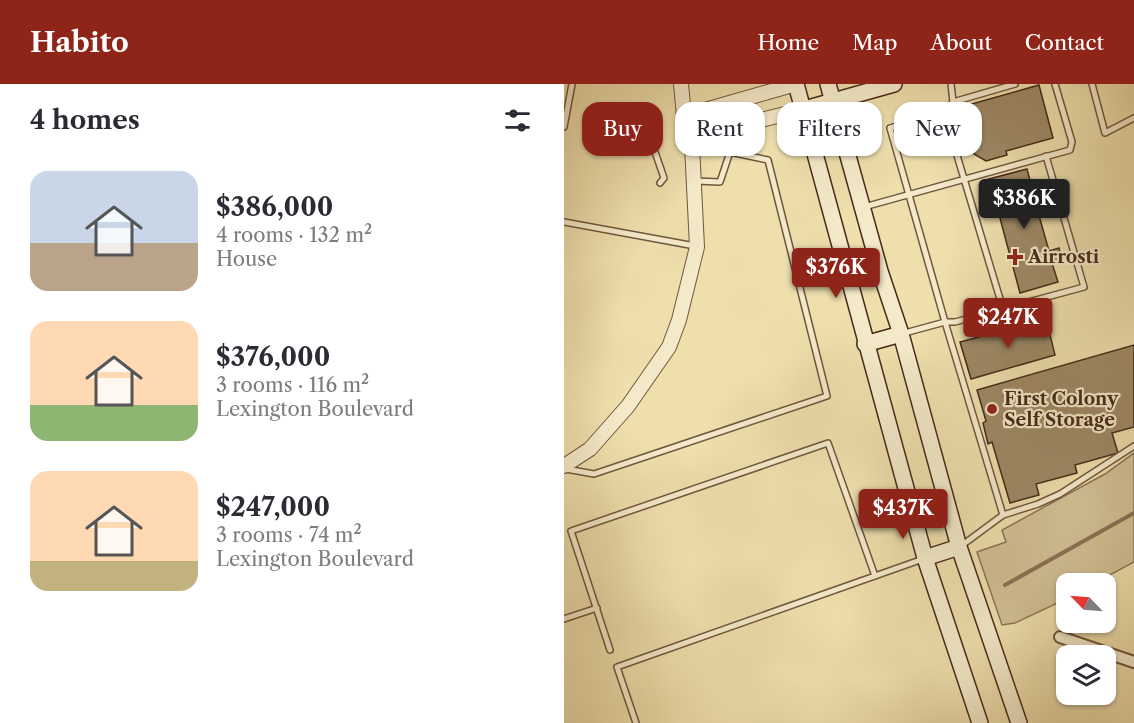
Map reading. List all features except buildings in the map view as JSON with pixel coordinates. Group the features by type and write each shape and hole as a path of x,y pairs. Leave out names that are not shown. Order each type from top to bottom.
{"main road":[{"path":"796,84 799,102"},
{"path":"828,84 960,547 1019,723"},
{"path":"830,102 894,84"},
{"path":"814,156 925,558 980,723"},
{"path":"865,344 901,334"},
{"path":"925,558 960,547"}],"street":[{"path":"681,84 683,102"},
{"path":"733,102 796,84"},
{"path":"564,468 590,449 628,406 669,347 679,320 697,247 691,156"},
{"path":"1060,638 1134,662"}],"lane":[{"path":"564,127 572,84"},
{"path":"951,84 953,102 1015,84"},
{"path":"864,207 1070,150 1072,142 1055,84"},
{"path":"1092,84 1105,133 1134,118"},
{"path":"894,128 890,129 894,143"},
{"path":"564,468 594,474 827,396 768,160 730,152 720,182 693,181"},
{"path":"656,156 664,178 660,183"},
{"path":"898,156 1003,515"},
{"path":"957,156 1003,309"},
{"path":"901,334 945,322 956,322 1084,287 1046,156"},
{"path":"564,222 697,247"},
{"path":"610,650 571,531 828,443 875,576"},
{"path":"960,547 1003,515 1060,494 1134,446"},
{"path":"636,723 616,667 925,558"},
{"path":"564,620 597,608"}],"shaded area":[{"path":"1134,453 1134,562 1114,573 1056,573 1056,604 1015,623 1002,625 977,552 1006,542 1002,530 1105,474"}],"waterway":[{"path":"1005,585 1134,513"}],"place":[{"name":"Airrosti","path":"1015,257"},
{"name":"First Colony Self Storage","path":"992,409"}]}
